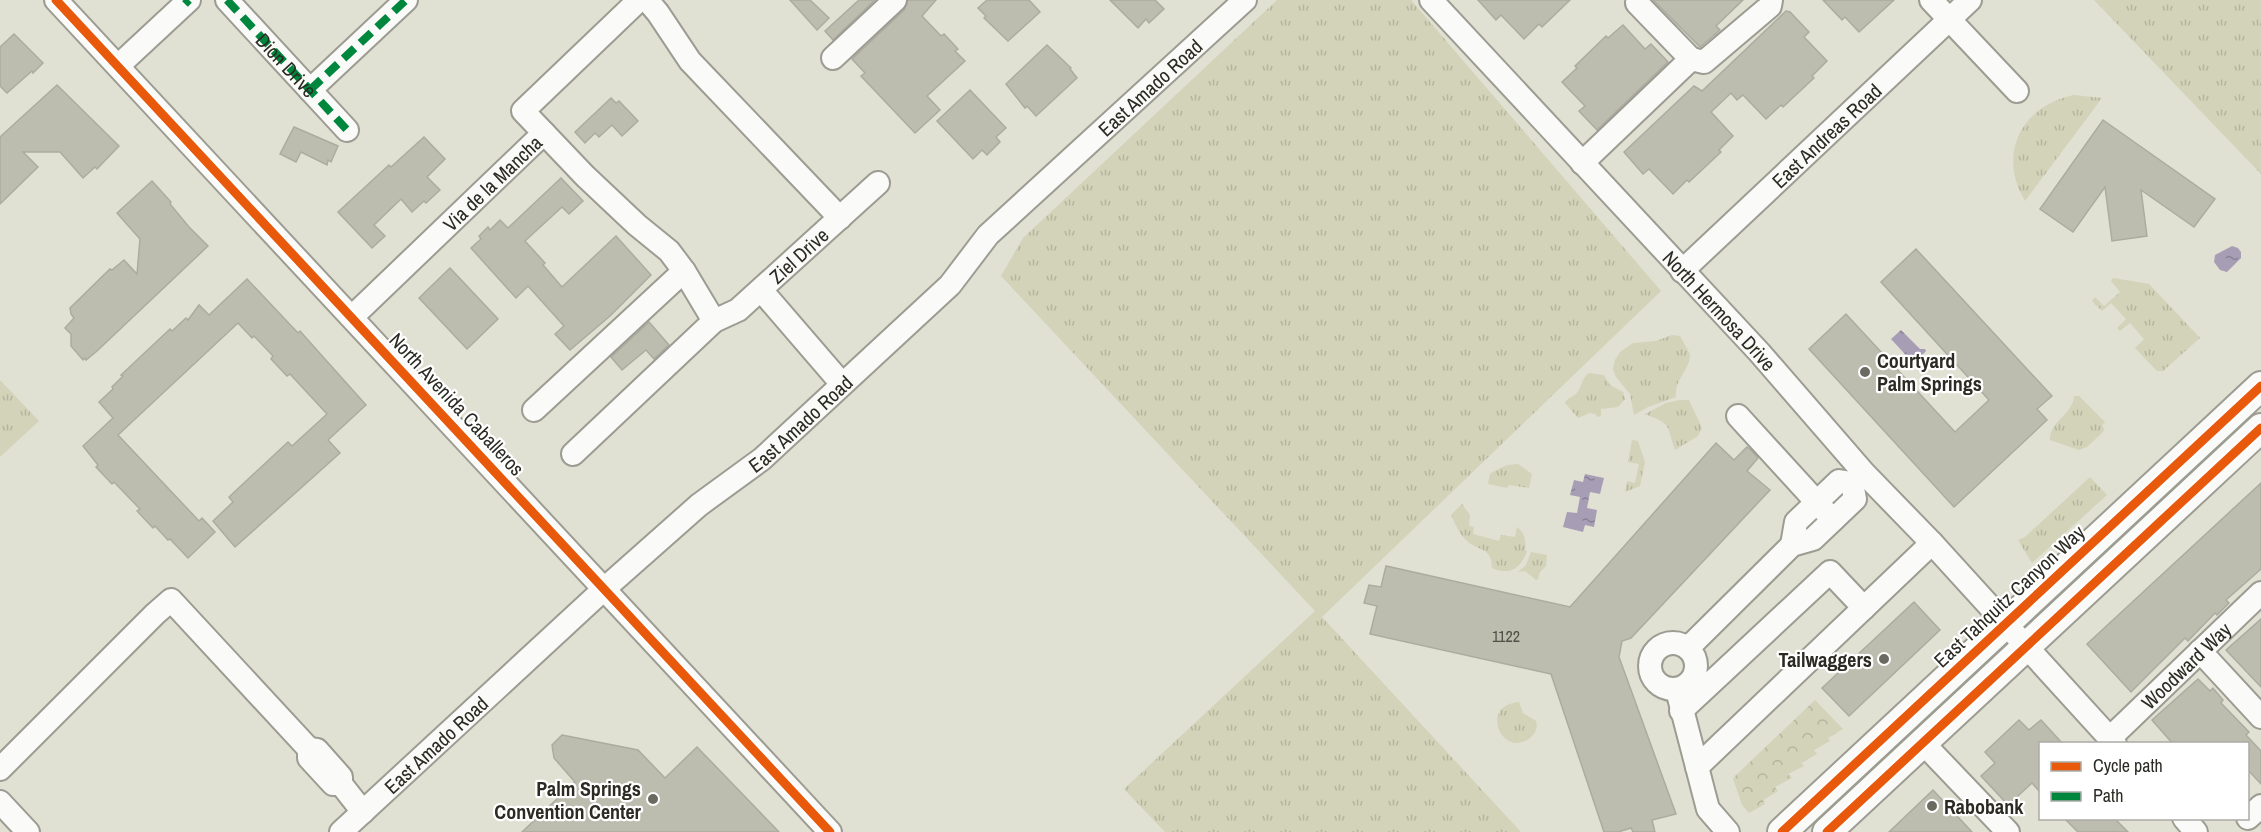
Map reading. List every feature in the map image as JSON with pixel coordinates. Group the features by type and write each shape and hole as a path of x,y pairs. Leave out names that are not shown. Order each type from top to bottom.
{"main road":[{"name":"East Tahquitz Canyon Way","path":"1782,832 2261,386"},
{"path":"1827,832 2261,428"}],"street":[{"name":"North Avenida Caballeros","path":"56,0 830,832"},
{"path":"118,66 189,0"},
{"name":"Dion Drive","path":"227,0 347,129"},
{"path":"310,90 406,0"},
{"name":"Via de la Mancha","path":"352,317 544,133 523,111 639,0"},
{"path":"647,0 690,61 840,218"},
{"path":"833,58 895,0"},
{"name":"East Amado Road","path":"341,832 603,590 699,506 762,459 950,285 988,235 1245,0"},
{"path":"1637,3 1691,59 1704,62 1770,6 1771,0"},
{"path":"1931,0 2017,91"},
{"name":"East Andreas Road","path":"1682,271 1970,0"},
{"name":"North Hermosa Drive","path":"1442,3 1582,163 1759,352 1858,478 1932,543 2112,741"},
{"path":"1582,163 1691,59"},
{"path":"544,133 593,184 669,251 684,271 714,321"},
{"name":"Ziel Drive","path":"573,454 714,321 738,310 878,183"},
{"path":"534,410 684,271"},
{"path":"761,290 842,384"},
{"path":"1738,417 1833,520"},
{"path":"1688,648 1792,544 1814,539 1855,498 1858,478 1839,481 1796,522 1792,544"},
{"path":"1697,767 1932,543"},
{"path":"1679,701 1830,572 1864,608"},
{"name":"Woodward Way","path":"2112,741 2200,651 2261,593"},
{"path":"0,770 171,600 309,749 317,750 341,777 341,784 363,812"},
{"path":"1679,701 1696,669 1693,654 1688,648 1674,643 1666,644 1659,648 1651,661 1650,668 1656,682 1679,701 1708,809 1726,830"},
{"path":"2200,651 2261,717"},
{"path":"1923,743 2008,832"},
{"path":"0,802 28,832"},
{"path":"2249,816 2261,806"}],"green space":[{"path":"1277,0 1411,0 1661,291 1322,617 1521,832 1165,832 1124,789 1315,611 1001,276 1023,238"},
{"path":"2094,0 2261,0 2261,174"},
{"path":"2074,95 2102,98 2025,201 2013,166 2014,150 2019,134 2040,110"},
{"path":"2113,278 2149,284 2200,338 2163,371 2157,371 2135,348 2144,339 2130,323 2120,331 2117,328 2126,319 2111,303 2102,311 2092,301 2095,297 2104,306 2120,292 2111,281"},
{"path":"1672,335 1680,336 1690,354 1688,365 1677,385 1676,397 1648,407 1634,415 1630,394 1616,377 1613,369 1615,360 1620,352 1633,343 1656,341"},
{"path":"1589,373 1604,375 1610,385 1623,392 1625,399 1618,407 1601,409 1601,416 1590,413 1578,418 1565,403 1576,394"},
{"path":"0,380 39,421 0,457"},
{"path":"2074,396 2079,396 2105,422 2102,425 2103,432 2087,447 2079,450 2050,440 2053,428 2070,408"},
{"path":"1689,400 1702,428 1698,436 1675,450 1667,426 1660,420 1645,414 1666,403"},
{"path":"1632,440 1638,441 1645,462 1640,486 1625,492 1627,481 1635,483 1639,464 1628,462"},
{"path":"1518,464 1532,474 1529,488 1509,485 1507,488 1488,484 1490,474 1503,467"},
{"path":"2090,477 2107,495 2032,563 2018,540 2025,537"},
{"path":"1462,504 1470,515 1469,526 1474,527 1473,534 1499,541 1501,535 1515,537 1517,527 1520,529 1527,551 1518,566 1509,571 1492,568 1486,552 1464,537 1451,515"},
{"path":"1531,552 1547,555 1546,566 1536,580 1525,571 1518,572 1526,565"},
{"path":"1815,700 1843,729 1828,738 1830,741 1814,750 1817,754 1801,763 1804,766 1788,774 1792,778 1775,787 1778,791 1763,800 1765,804 1749,813 1742,805 1733,778"},
{"path":"1519,702 1523,713 1536,721 1537,728 1531,737 1521,743 1504,738 1497,721 1499,713 1506,706"}],"water":[{"path":"2232,246 2241,252 2241,258 2227,272 2220,270 2214,262 2215,255"},
{"path":"1901,330 1920,349 1926,351 1914,364 1891,339"},
{"path":"1585,474 1604,478 1600,494 1590,492 1587,508 1597,510 1594,527 1585,525 1583,532 1563,527 1567,512 1577,513 1580,497 1570,495 1574,480 1583,482"}],"building":[{"path":"790,0 810,0 829,18 817,30"},
{"path":"859,0 875,0 833,40 825,31"},
{"path":"908,0 936,0 922,16 941,36 944,34 958,49 955,51 965,61 927,96 940,110 915,133 861,76 865,73 852,59 904,10"},
{"path":"987,0 1029,0 1040,12 1008,41 984,18 986,16 978,8"},
{"path":"1110,0 1155,0 1164,9 1149,23 1146,19 1138,28"},
{"path":"1478,0 1570,0 1542,27 1539,24 1524,39 1501,15 1496,20"},
{"path":"1653,0 1743,0 1716,26 1720,30 1700,47"},
{"path":"1823,0 1894,0 1859,32 1845,17 1842,20"},
{"path":"1786,11 1790,12 1809,32 1804,37 1827,61 1812,76 1814,78 1783,107 1781,105 1766,119 1743,95 1737,100 1731,93 1711,112 1733,136 1719,150 1721,152 1673,194 1649,169 1643,174 1624,152 1694,86 1702,91"},
{"path":"1623,25 1645,49 1651,44 1668,62 1597,130 1579,111 1585,106 1562,82 1606,36 1608,38"},
{"path":"14,34 43,63 7,93 0,86 0,47"},
{"path":"1047,45 1071,68 1077,78 1036,116 1027,106 1025,108 1006,84"},
{"path":"57,85 119,146 97,169 95,167 83,178 60,152 23,152 38,167 0,204 0,137"},
{"path":"970,90 1006,128 996,137 1000,142 987,155 982,150 973,159 937,121"},
{"path":"611,98 616,103 619,101 638,121 622,136 612,125 599,137 595,133 585,143 575,132"},
{"path":"2103,120 2215,199 2194,227 2141,190 2147,236 2112,241 2105,187 2073,232 2040,209"},
{"path":"294,127 338,146 331,162 328,160 327,165 301,152 296,162 280,154"},
{"path":"424,137 445,159 427,177 440,190 412,212 401,199 374,225 385,236 372,248 338,212 389,165 391,167"},
{"path":"561,178 583,201 569,214 562,207 525,241 562,287 616,236 651,275 610,316 570,350 555,334 564,326 528,286 516,298 471,248 481,239 479,236 488,227 490,230 500,220 508,228"},
{"path":"152,181 189,227 208,246 97,351 83,360 71,346 71,334 65,328 74,318 70,308 110,269 112,270 124,260 137,274 140,239 117,213"},
{"name":"Courtyard Palm Springs","path":"1916,249 2052,396 2037,409 2047,420 1954,507 1809,349 1846,314 1955,432 1989,400 1881,282"},
{"path":"450,268 498,319 467,349 419,298"},
{"path":"247,279 298,333 300,331 366,405 328,440 340,453 235,547 213,521 233,502 229,497 288,442 292,446 327,414 290,374 287,376 271,359 273,356 254,336 252,338 238,323 118,435 199,521 202,518 215,532 188,558 137,511 140,509 96,467 98,465 83,446 113,418 99,402 113,389 112,387 123,376 121,375 170,329 172,331 186,318 188,320 199,305 209,315"},
{"path":"649,322 669,345 654,359 646,350 622,370 611,357"},
{"path":"1716,443 1734,460 1747,447 1751,450 1758,458 1747,471 1770,490 1631,638 1622,641 1619,657 1676,814 1652,820 1655,832 1633,832 1631,828 1618,832 1604,832 1551,674 1370,634 1377,606 1364,603 1369,585 1381,587 1386,566 1570,607"},
{"path":"2261,483 2261,569 2226,600 2229,603 2217,615 2215,613 2188,641 2185,638 2131,692 2087,644"},
{"name":"Tailwaggers","path":"1914,602 1940,630 1849,716 1822,688"},
{"path":"2261,619 2261,687 2226,650"},
{"path":"2198,679 2210,691 2213,688 2223,700 2221,703 2249,732 2246,735 2261,751 2261,784 2249,771 2249,742 2171,742 2152,720"},
{"path":"2019,720 2029,730 2041,720 2061,742 2039,742 2039,791 2032,783 2008,805 1981,776 1995,763 1985,752"},
{"name":"Palm Springs Convention Center","path":"562,735 638,750 665,778 697,747 779,832 522,832 575,782 554,758 552,745"},
{"name":"Rabobank","path":"1933,790 1972,832 1889,832"},
{"path":"2066,820 2116,820 2128,832 2078,832"}],"marked path":[{"path":"185,4 189,0"},
{"path":"227,0 347,130"},
{"path":"310,90 406,0"}],"cycle path":[{"path":"56,0 830,832"},
{"path":"1782,832 2261,386"},
{"path":"1827,832 2261,428"}],"place":[{"name":"Courtyard Palm Springs","path":"1865,372"},
{"name":"Tailwaggers","path":"1884,659"},
{"name":"Palm Springs Convention Center","path":"653,799"},
{"name":"Rabobank","path":"1932,806"}]}
